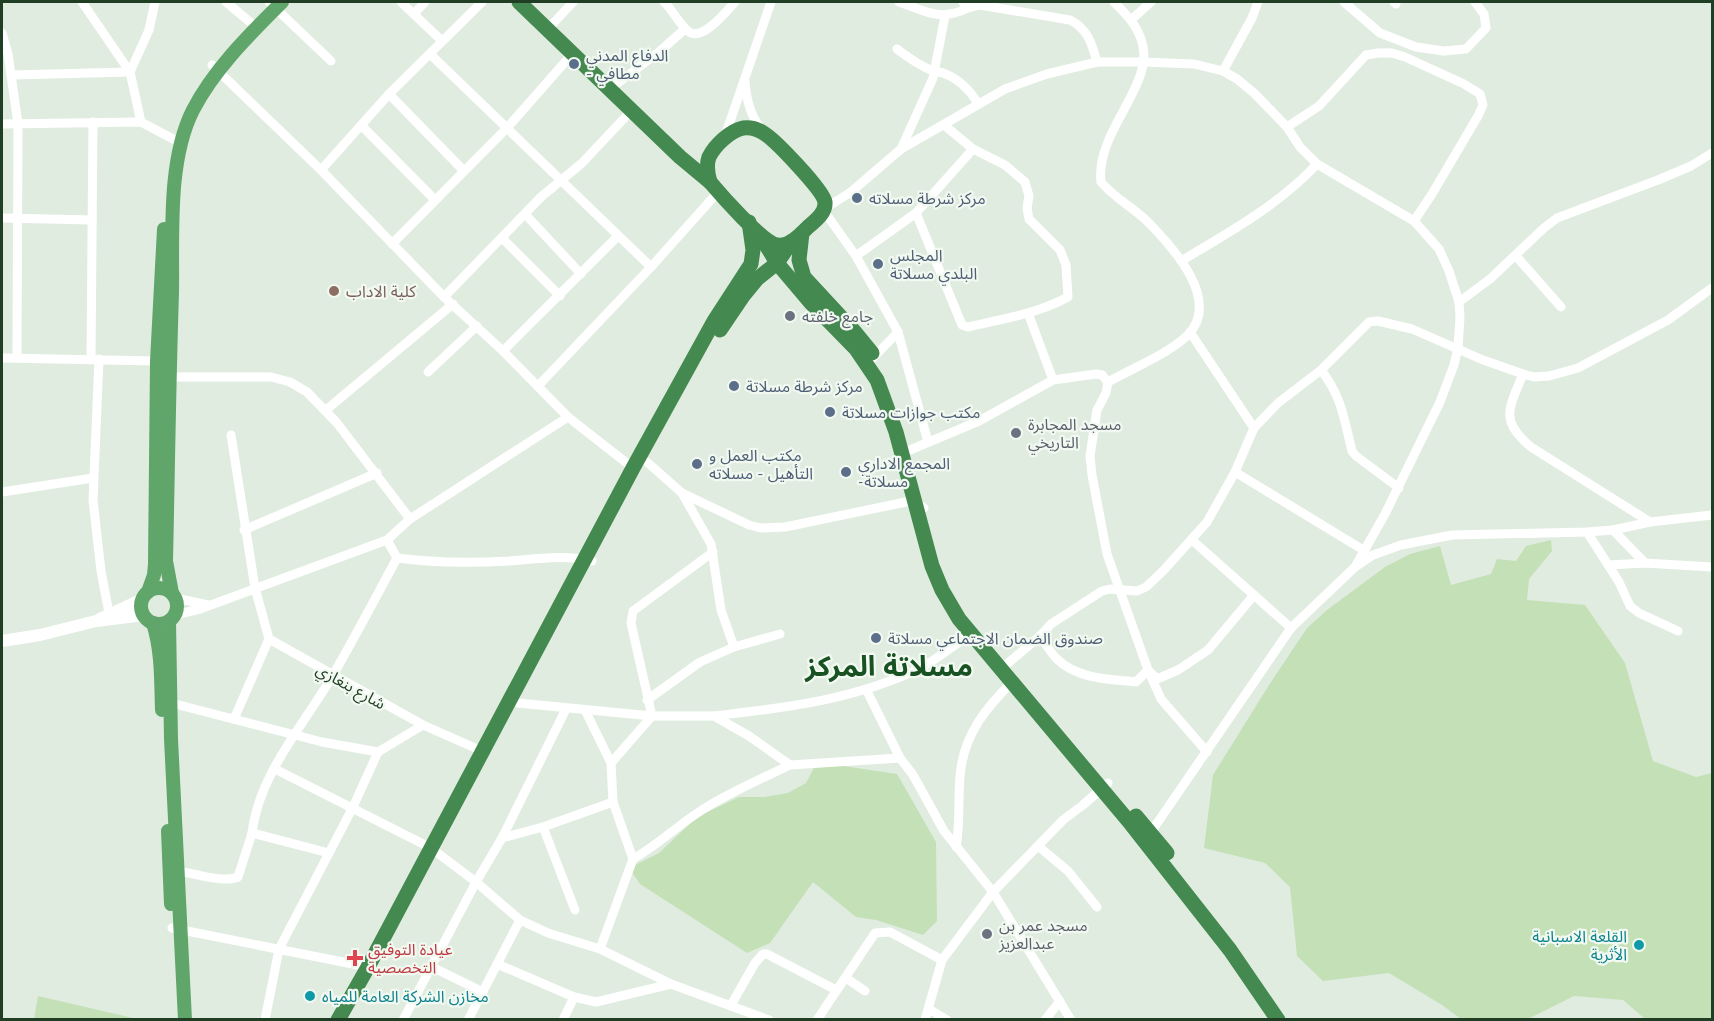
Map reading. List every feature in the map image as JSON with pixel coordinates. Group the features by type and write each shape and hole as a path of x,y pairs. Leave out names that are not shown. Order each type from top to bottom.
{"highway":[{"path":"519,2 749,222 777,263 805,296 856,349 871,360 920,505"},
{"path":"349,1020 482,751 677,400 726,319 757,279 777,263 797,237 824,210 825,201 818,189 764,133 754,129 735,130 709,157 699,160 680,158"},
{"path":"709,157 708,173 714,187"},
{"path":"677,400 714,321 751,264 753,250 749,222"},
{"path":"760,235 777,245 797,237"},
{"path":"797,237 799,260 804,277 854,331 890,386 910,450 932,566 942,590 1012,682 1226,927 1290,1020"},
{"path":"338,1020 518,704 588,560"},
{"path":"974,631 1007,664 1105,787"},
{"path":"1148,836 1278,1020"}],"main road":[{"path":"185,1020 179,987 168,739 171,703 172,618 177,604 166,561 163,377 158,361 167,171 172,139 184,107 250,22 275,4"},
{"path":"176,928 179,871 158,637 142,607 154,574 155,564 163,377 178,155 192,111 215,68 275,4"},
{"path":"96,621 146,596 153,589 163,589 174,596"},
{"path":"2,641 96,621 149,619 161,624 172,618"},
{"path":"176,1020 179,987"}],"street":[{"path":"82,2 130,72 141,122"},
{"path":"130,72 149,30 155,2"},
{"path":"226,2 250,22"},
{"path":"401,2 442,41"},
{"path":"414,14 425,2"},
{"path":"321,170 389,94 482,2"},
{"path":"548,28 573,2"},
{"path":"664,2 676,14 685,29 693,35 704,33 735,2"},
{"path":"724,139 771,2"},
{"path":"899,2 928,13 945,16 966,5 980,5 1070,20 1078,24 1086,33 1097,62"},
{"path":"1108,381 1171,347 1190,332 1200,303 1196,286 1181,261 1150,223 1122,202 1101,182 1100,174 1107,140 1139,80 1144,62 1141,37 1131,20 1114,2"},
{"path":"1131,20 1151,2"},
{"path":"1223,71 1252,18 1258,2"},
{"path":"1344,2 1380,33 1416,47 1444,51 1466,49 1486,28 1484,14 1475,2"},
{"path":"275,4 331,61"},
{"path":"901,149 934,72 945,16"},
{"path":"610,89 685,29"},
{"path":"2,33 12,75 18,124 17,357"},
{"path":"897,49 934,72 943,73 966,88 978,104"},
{"path":"392,244 507,128 573,53"},
{"path":"1287,127 1319,106 1366,55 1392,53 1405,57 1464,84 1480,94 1483,98 1483,105 1478,116 1414,221"},
{"path":"430,54 651,267"},
{"path":"928,442 898,332 856,256 824,210 851,192 901,149 1005,89 1047,74 1097,62 1194,64 1223,71 1254,93 1287,127 1300,147 1317,164 1414,221 1439,249 1459,302 1458,348 1440,402 1399,488 1355,567"},
{"path":"215,68 321,170 444,297 503,351 568,417 682,493 749,525 761,528 785,527 898,503 920,505"},
{"path":"12,75 130,72"},
{"path":"745,78 746,93 752,112 764,133"},
{"path":"389,94 463,170"},
{"path":"444,297 525,214 582,163 632,110"},
{"path":"93,122 92,220 95,359 93,478 99,550 109,613"},
{"path":"2,124 141,122 172,139"},
{"path":"916,213 962,325 968,327 1028,313 1068,297 1066,265 1060,250 1029,219 1027,208 1029,196 1025,182 1005,165 973,149 944,125"},
{"path":"362,126 435,200"},
{"path":"856,256 916,213 973,149"},
{"path":"1459,302 1516,256 1544,228 1566,213 1658,180 1691,166 1713,153"},
{"path":"1181,261 1266,208 1300,182 1317,164"},
{"path":"538,386 651,267 714,187"},
{"path":"525,214 581,274"},
{"path":"2,218 92,220"},
{"path":"503,351 618,236"},
{"path":"502,238 560,296"},
{"path":"1516,256 1561,308"},
{"path":"1007,664 1052,624 1101,591 1137,591 1146,587 1207,522 1235,472 1254,428 1278,403 1321,370 1369,322 1378,321 1412,329 1483,360 1522,374 1534,377 1549,376 1578,368 1668,320 1713,288"},
{"path":"326,410 453,304"},
{"path":"1028,313 1053,380"},
{"path":"428,372 477,326"},
{"path":"871,360 898,332"},
{"path":"1190,332 1254,428"},
{"path":"2,358 158,361"},
{"path":"1321,370 1333,385 1343,409 1352,451 1399,488"},
{"path":"910,450 979,421 1053,380 1096,374 1102,375 1108,381"},
{"path":"1522,374 1509,410 1511,425 1518,436 1531,447 1650,522"},
{"path":"163,377 271,377 290,382 307,392 326,410 410,519"},
{"path":"1108,381 1106,393 1097,410 1090,456 1107,554 1118,590 1161,699 1207,752"},
{"path":"172,618 387,540 410,519 568,417"},
{"path":"231,435 244,530 255,588 269,639 234,719"},
{"path":"1235,472 1365,551"},
{"path":"244,530 376,473"},
{"path":"2,492 93,478"},
{"path":"682,493 702,525 713,552 721,610 734,647"},
{"path":"1148,836 1291,627 1355,567 1384,550 1452,535 1587,532 1713,515"},
{"path":"1613,530 1645,563"},
{"path":"1587,532 1609,565 1630,606 1639,613 1678,631"},
{"path":"387,540 397,558"},
{"path":"1192,540 1291,627"},
{"path":"652,716 631,623 633,611 713,552"},
{"path":"397,558 424,562 465,563 538,559 588,560"},
{"path":"179,871 225,879 238,877 252,833 260,794 333,676 397,558"},
{"path":"1609,565 1645,563 1713,567"},
{"path":"1148,670 1157,679 1178,670 1200,656 1208,650 1254,595"},
{"path":"174,596 208,605"},
{"path":"518,704 652,716 714,716 798,704 866,689 901,677 925,665 974,631"},
{"path":"647,700 700,662 734,647 780,634"},
{"path":"1040,636 1062,663 1086,675 1136,682 1148,670"},
{"name":"شارع بنغازي","path":"269,639 423,725 482,751"},
{"path":"956,847 960,826 961,767 971,730 989,706 1012,682"},
{"path":"866,689 900,758 913,775 945,831 993,892 1071,1020"},
{"path":"171,703 295,735 378,752"},
{"path":"403,1020 476,882 502,838 566,709"},
{"path":"585,710 611,763 613,802 633,859"},
{"path":"611,763 652,716"},
{"path":"714,716 749,736 790,765"},
{"path":"265,1020 279,949 353,807 378,752 423,725"},
{"path":"600,948 633,859 702,810 727,795 790,765 900,758"},
{"path":"274,769 435,850 520,920 548,933 600,948 670,984 769,1020"},
{"path":"925,1020 942,960 993,892 1063,820 1105,787"},
{"path":"502,838 543,827 613,802"},
{"path":"543,827 575,910"},
{"path":"252,833 329,853"},
{"path":"1038,846 1068,871 1097,907"},
{"path":"468,1020 520,920"},
{"path":"176,928 368,967"},
{"path":"818,1020 872,936 880,932 890,932 942,960"},
{"path":"731,1005 755,963 763,954 836,990"},
{"path":"498,964 574,997 604,1002 670,984"},
{"path":"432,967 483,992"},
{"path":"846,978 865,991"},
{"path":"563,1020 574,997"},
{"path":"1045,1020 1060,1001"},
{"path":"929,1009 947,1020"}],"green space":[{"path":"1551,540 1552,551 1529,579 1527,600 1585,605 1625,663 1653,761 1696,777 1712,773 1712,1019 1645,1019 1623,1000 1574,996 1528,1019 1461,1019 1389,973 1323,981 1297,956 1290,887 1265,863 1204,848 1213,775 1307,628 1327,610 1385,567 1410,554 1440,546 1451,585 1491,574 1497,559 1516,561 1526,546"},
{"path":"817,762 897,774 936,842 937,921 923,935 876,920 856,917 813,882 770,943 747,953 640,884 629,868 659,853 697,817 739,797 764,797 788,793 806,783"},
{"path":"38,996 133,1018 133,1019 34,1019"}],"place":[{"name":"الدفاع المدني - مطافي","path":"574,64"},
{"name":"مركز شرطة مسلاته","path":"857,198"},
{"name":"المجلس البلدي مسلاتة","path":"878,264"},
{"name":"كلية الاداب","path":"334,291"},
{"name":"جامع خلفته","path":"790,316"},
{"name":"مركز شرطة مسلاتة","path":"734,386"},
{"name":"مكتب جوازات مسلاتة","path":"830,412"},
{"name":"مسجد المجابرة التاريخي","path":"1016,433"},
{"name":"مكتب العمل و التأهيل - مسلاته","path":"697,464"},
{"name":"المجمع الاداري -مسلاتة","path":"846,472"},
{"name":"صندوق الضمان الاجتماعي مسلاتة","path":"876,638"},
{"name":"مسجد عمر بن عبدالعزيز","path":"987,934"},
{"name":"القلعة الاسبانية الأثرية","path":"1639,945"},
{"name":"عيادة التوفيق التخصصية","path":"355,958"},
{"name":"مخازن الشركة العامة للمياه","path":"310,996"}],"district":[{"name":"مسلاتة المركز","path":"889,666"}]}
